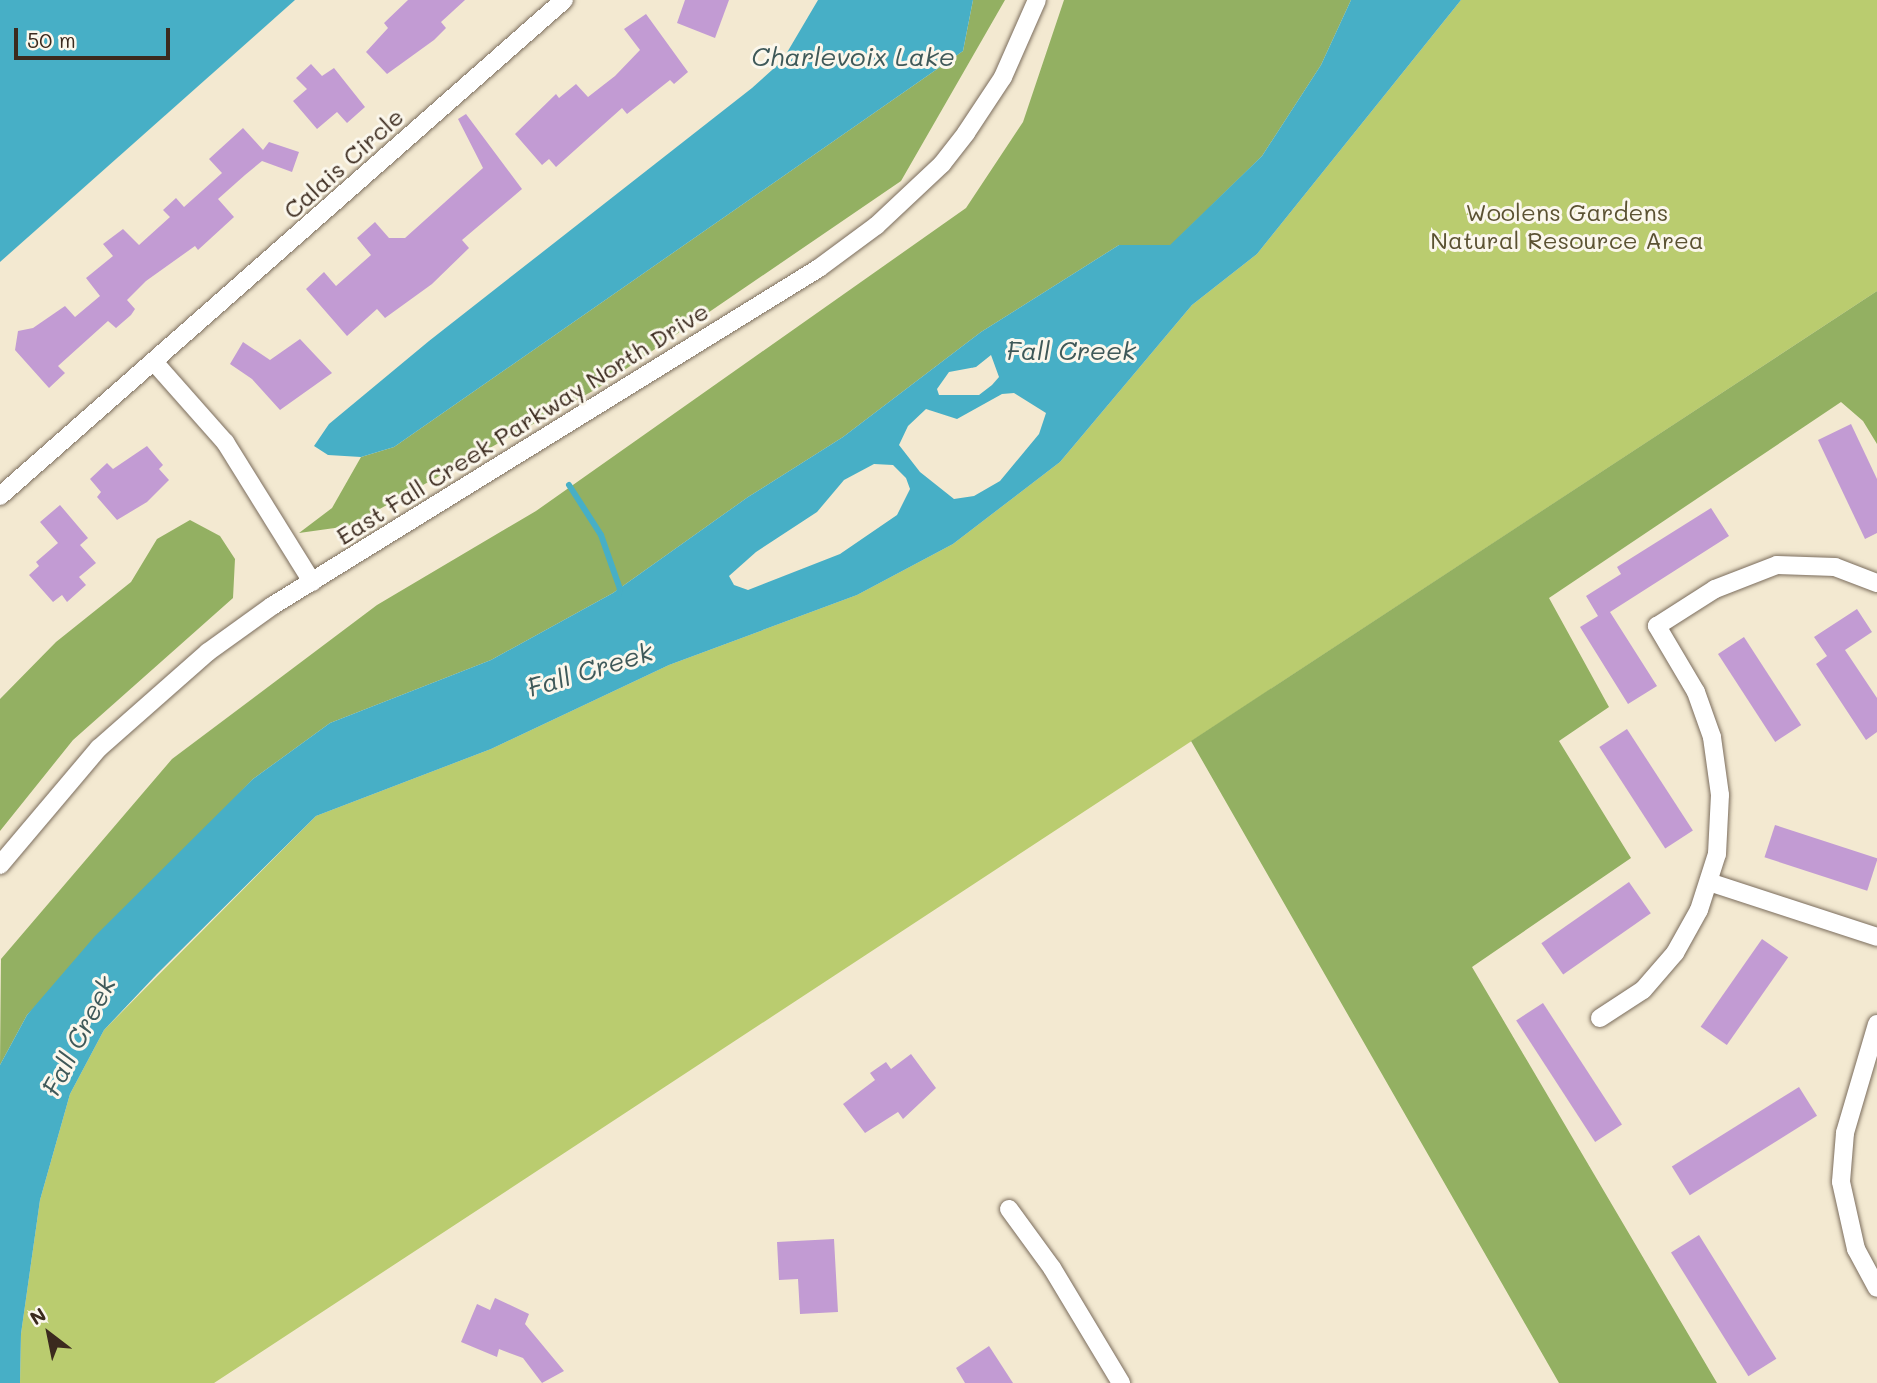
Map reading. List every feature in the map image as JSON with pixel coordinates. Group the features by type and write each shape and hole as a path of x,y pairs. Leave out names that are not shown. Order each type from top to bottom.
{"street":[{"name":"Calais Circle","path":"0,496 155,363 564,0"},
{"name":"East Fall Creek Parkway North Drive","path":"0,865 72,777 143,707 208,652 312,582 819,268 876,226 933,173 966,133 1003,77 1037,0"},
{"path":"155,363 225,442 312,582"},
{"path":"1600,1018 1643,990 1675,953 1709,882 1721,815 1714,746 1696,692 1657,626 1732,580 1777,565 1835,567 1877,583"},
{"path":"1709,882 1877,937"},
{"path":"1877,1024 1845,1133 1841,1182 1856,1249 1877,1288"},
{"path":"1009,1209 1058,1278 1121,1383"}],"green space":[{"path":"973,0 1005,0 901,181 598,388 349,526 299,533 332,508 361,457 394,447 963,51"},
{"path":"1064,0 1351,0 1321,65 1262,156 1170,246 1119,245 981,332 843,437 748,497 613,593 491,660 330,723 253,779 27,1015 0,1065 1,959 172,759 377,605 536,511 966,208 1023,122"},
{"name":"Woolens Gardens Natural Resource Area","path":"1461,0 1877,0 1877,291 214,1383 20,1383 21,1334 40,1200 70,1094 104,1030 316,816 491,749 669,665 857,595 953,544 1060,462 1192,305 1257,254"},
{"path":"1877,291 1877,444 1863,421 1841,402 1549,598 1609,707 1559,741 1631,858 1472,967 1717,1383 1559,1383 1191,741"},
{"path":"190,520 220,536 235,559 233,598 73,740 0,831 0,699 56,642 131,582 157,539"}],"water":[{"path":"0,0 295,0 0,262"},
{"name":"Charlevoix Lake","path":"818,0 973,0 963,51 394,447 361,457 328,455 314,446 329,424 429,341 752,88 782,61"},
{"name":"Fall Creek","path":"1351,0 1461,0 1257,254 1192,305 1060,462 953,544 857,595 669,665 491,749 316,816 157,974 104,1030 70,1094 40,1200 21,1334 20,1383 0,1383 0,1065 27,1015 95,936 253,779 330,723 491,660 613,593 748,497 843,437 981,332 1119,245 1170,245 1262,156 1321,65","holes":["991,355 999,377 992,385 979,395 939,395 937,389 949,372 976,367","1014,393 1046,413 1039,434 1000,481 974,496 954,499 920,472 899,445 908,426 926,409 957,419 1002,394","874,464 893,465 906,478 910,489 897,515 840,554 748,590 734,585 729,576 756,552 817,512 844,480"]}],"building":[{"path":"408,0 465,0 441,22 446,28 434,40 387,74 366,52 388,28 384,23"},
{"path":"685,0 729,0 715,38 677,23"},
{"path":"646,14 688,72 674,84 670,80 627,114 622,108 556,167 549,159 542,165 515,134 556,94 559,98 576,84 588,97 615,76 640,50 624,29"},
{"path":"311,64 322,76 334,68 365,107 347,123 337,112 317,129 293,101 307,89 296,78"},
{"path":"466,114 522,189 462,240 469,248 432,284 385,318 377,309 347,336 306,289 324,272 336,286 371,255 357,238 375,222 389,238 405,238 483,168 458,119"},
{"path":"243,128 263,150 269,142 299,152 292,172 262,161 218,199 234,217 198,250 195,246 146,281 127,300 135,309 131,315 116,328 108,321 58,366 65,373 49,388 15,350 18,331 33,328 65,306 75,317 100,296 86,278 113,256 103,244 123,229 139,245 170,217 163,210 176,198 184,207 222,173 209,159"},
{"path":"300,339 332,373 280,410 252,379 230,364 243,342 270,360"},
{"path":"1851,424 1877,479 1877,533 1865,539 1818,440"},
{"path":"147,446 163,465 159,469 169,480 147,502 117,520 97,497 101,492 90,479 107,463 113,469"},
{"path":"60,505 88,538 80,545 96,563 79,577 86,585 67,602 62,595 53,602 29,575 39,566 36,562 58,543 40,522"},
{"path":"1711,508 1729,536 1610,612 1657,686 1628,704 1580,627 1598,616 1586,596 1621,574 1617,567"},
{"path":"1857,609 1872,632 1845,650 1877,698 1877,732 1866,740 1816,664 1827,656 1814,637"},
{"path":"1744,637 1801,725 1775,742 1718,654"},
{"path":"1627,729 1693,830 1665,848 1599,747"},
{"path":"1775,825 1877,858 1867,891 1764,857"},
{"path":"1629,882 1651,913 1563,975 1541,943"},
{"path":"1762,939 1788,957 1727,1045 1701,1027"},
{"path":"1543,1003 1622,1125 1595,1142 1516,1020"},
{"path":"911,1054 936,1088 903,1119 898,1112 865,1133 843,1104 875,1080 870,1073 886,1062 891,1069"},
{"path":"1799,1087 1817,1116 1690,1195 1672,1166"},
{"path":"1699,1235 1776,1359 1748,1376 1671,1252"},
{"path":"834,1239 838,1312 800,1314 798,1279 779,1280 777,1242"},
{"path":"495,1298 529,1314 525,1324 564,1371 542,1383 523,1358 499,1349 497,1357 461,1342 477,1304 490,1310"},
{"path":"989,1346 1013,1383 965,1383 956,1368"}],"waterway":[{"path":"569,485 601,535 620,589 618,596"}]}
